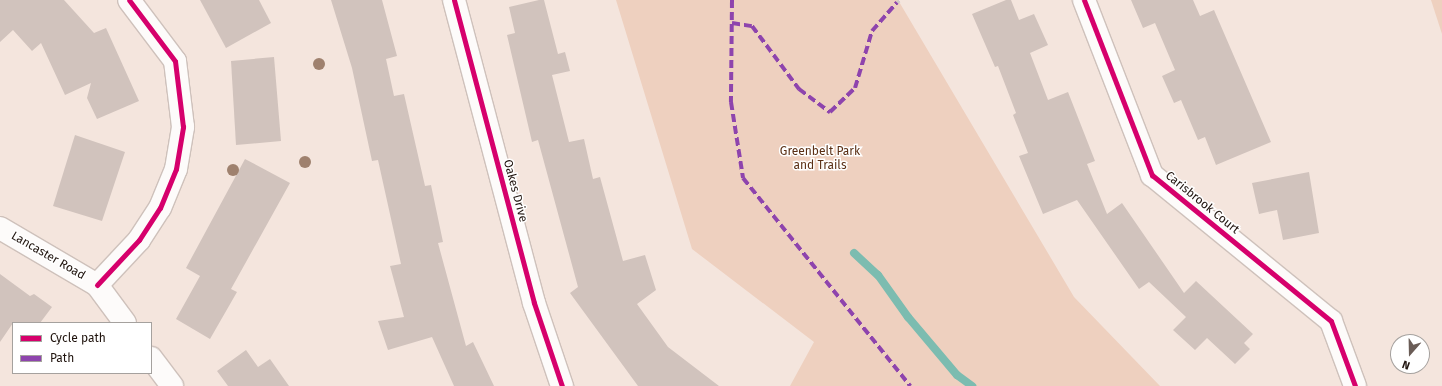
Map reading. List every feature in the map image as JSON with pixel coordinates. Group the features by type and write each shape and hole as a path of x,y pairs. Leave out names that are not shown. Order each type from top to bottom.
{"street":[{"path":"97,285 139,240 160,208 176,169 183,128 175,61 129,0"},
{"name":"Oakes Drive","path":"454,0 534,303 562,386"},
{"name":"Carisbrook Court","path":"1084,0 1152,176 1331,321 1355,386"},
{"name":"Lancaster Road","path":"0,228 97,285 124,322"},
{"path":"152,359 172,386"}],"green space":[{"name":"Greenbelt Park and Trails","path":"616,0 898,0 1074,297 1160,386 790,386 814,342 692,249"},
{"path":"1431,0 1442,0 1442,34"}],"building":[{"path":"0,0 64,0 94,33 106,28 139,101 97,119 87,98 91,83 65,95 41,43 32,51 13,30 0,42"},
{"path":"200,0 259,0 271,23 226,48"},
{"path":"331,0 382,0 397,56 386,59 394,96 404,94 425,186 431,185 443,242 438,243 466,346 473,342 494,386 454,386 432,337 388,350 378,321 404,317 390,266 401,264 378,160 372,161 352,68"},
{"path":"544,0 558,54 565,52 570,71 552,75 569,142 584,139 593,179 600,177 623,261 645,255 656,290 637,304 668,347 719,386 638,386 570,293 578,287 538,140 532,142 507,35 515,33 509,7"},
{"path":"1006,0 1011,0 1019,20 1034,14 1048,45 1030,53 1048,100 1068,92 1095,161 1087,164 1107,214 1122,203 1184,293 1196,281 1253,334 1244,343 1250,349 1235,364 1207,338 1195,350 1173,330 1186,317 1149,282 1139,289 1077,200 1043,214 1019,156 1028,153 1013,115 1016,113 998,66 995,67 972,14"},
{"path":"1131,0 1193,0 1200,16 1214,10 1271,142 1216,165 1205,137 1198,140 1181,100 1174,103 1162,76 1175,70 1155,23 1143,28"},
{"path":"274,57 281,141 236,145 231,61"},
{"path":"75,135 125,152 102,221 53,206"},
{"path":"245,159 290,183 231,289 237,292 210,339 176,319 200,276 186,268"},
{"path":"1309,172 1319,233 1283,240 1277,210 1259,214 1252,183"},
{"path":"0,274 30,296 34,294 52,307 41,322 12,322 12,324 0,342"},
{"path":"246,350 258,367 270,359 289,386 228,386 217,371"}],"waterway":[{"path":"854,253 878,275 908,317 957,375 972,386"}],"marked path":[{"path":"732,0 731,102 743,178 910,386"},
{"path":"732,23 752,26 799,89 830,112 855,88 872,31 897,2"}],"cycle path":[{"path":"97,285 139,240 160,208 176,169 183,127 175,61 129,0"},
{"path":"454,0 534,303 562,386"},
{"path":"1084,0 1152,175 1331,321 1355,386"}]}
